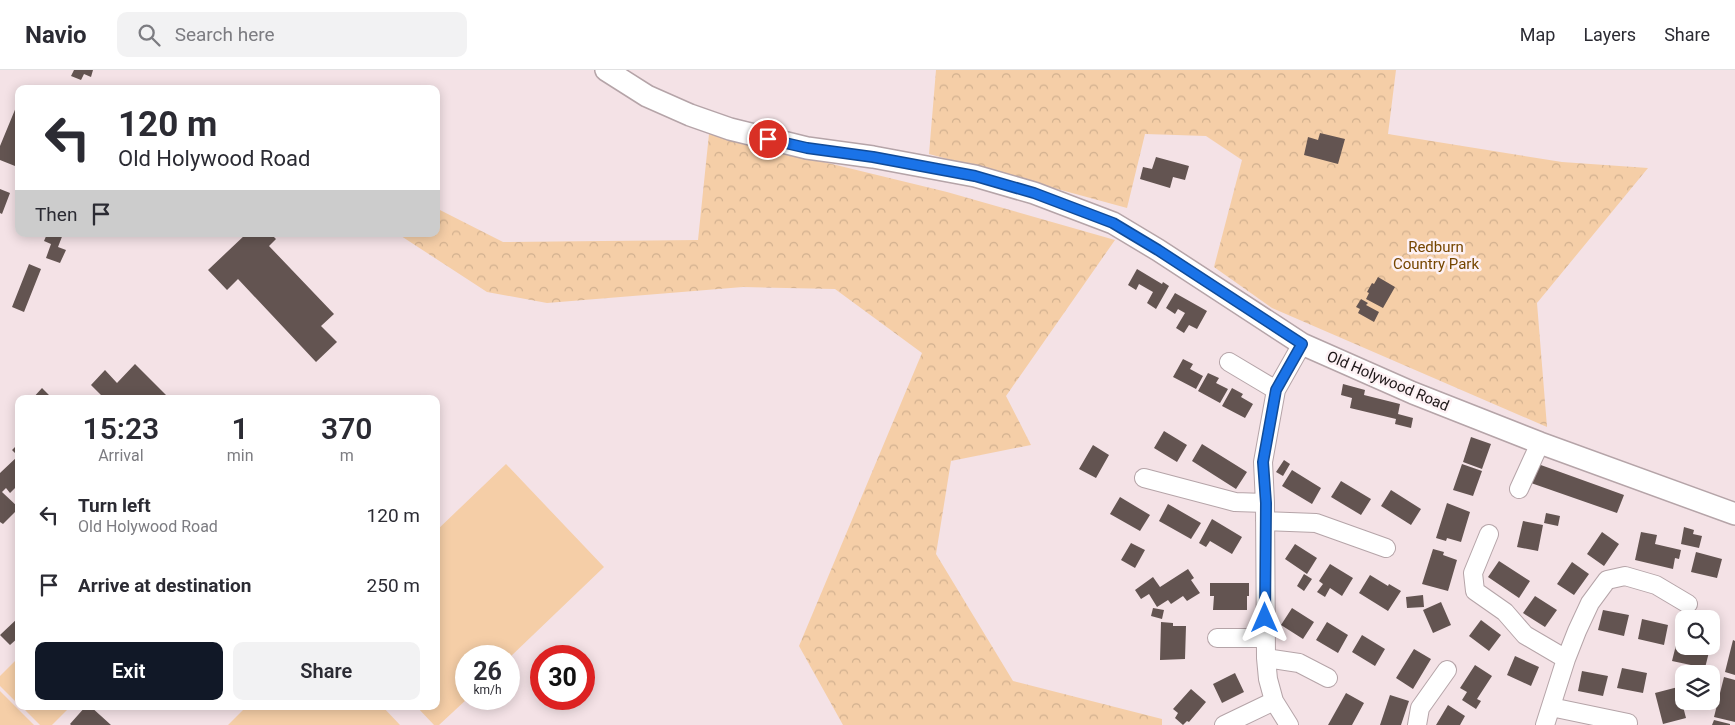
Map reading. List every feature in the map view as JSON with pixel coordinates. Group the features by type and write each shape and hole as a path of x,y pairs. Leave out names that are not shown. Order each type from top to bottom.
{"street":[{"name":"Old Holywood Road","path":"606,70 647,96 690,115 730,129 807,148 873,157 975,176 1034,193 1113,223 1158,250 1302,344 1412,393 1540,443 1735,514"},
{"path":"1289,725 1274,701 1268,679 1265,638 1266,503 1263,462 1276,390 1302,344"},
{"path":"1229,362 1276,390"},
{"path":"1519,489 1540,443"},
{"path":"1144,478 1235,502 1266,503"},
{"path":"1265,521 1316,523 1386,548"},
{"path":"1489,534 1473,573 1475,591 1505,612 1525,634 1566,659"},
{"path":"1545,725 1566,659 1590,602 1607,580 1625,576 1656,584 1688,604"},
{"path":"1217,638 1265,638"},
{"path":"1266,658 1299,664 1328,678"},
{"path":"1417,725 1420,708 1447,670"},
{"path":"1224,725 1274,701"},
{"path":"1551,707 1628,723"}],"green space":[{"name":"Redburn Country Park","path":"936,70 1396,70 1388,134 1562,162 1648,168 1537,303 1547,427 1272,308 1214,267 1242,160 1206,136 1145,134 1127,208 929,154"},
{"path":"709,134 947,192 1115,240 1006,396 1031,445 951,461 936,554 1013,681 1162,719 1162,725 843,725 799,646 922,353 835,289 743,287 547,303 487,292 403,237 440,237 440,210 503,242 698,240"},
{"path":"506,464 604,567 520,647 520,645 455,645 455,710 439,725 434,725 420,710 440,710 440,527"},
{"path":"15,661 15,701 0,686 0,676"},
{"path":"0,691 15,706 15,710 19,710 34,725 0,725"},
{"path":"25,710 67,710 52,725 40,725"},
{"path":"243,710 386,710 400,725 228,725"}],"building":[{"path":"74,70 93,70 91,77 84,74 81,80 71,76"},
{"path":"15,110 15,166 0,160 0,146"},
{"path":"1320,133 1345,139 1338,164 1304,155 1308,137 1318,140"},
{"path":"1156,157 1189,166 1185,180 1173,177 1170,188 1140,179 1143,167 1152,169"},
{"path":"0,189 10,193 2,214 0,213"},
{"path":"46,237 62,237 58,247 66,250 60,263 46,258 51,244 44,241"},
{"path":"243,237 274,237 276,239 269,246 334,314 321,326 337,342 316,362 238,279 227,290 208,270"},
{"path":"29,264 41,269 24,312 12,307"},
{"path":"1137,269 1162,284 1163,282 1169,286 1156,309 1147,303 1153,292 1139,284 1136,290 1128,285"},
{"path":"1378,277 1395,287 1383,308 1366,299 1369,293 1367,292"},
{"path":"1175,293 1207,311 1197,329 1189,325 1184,333 1176,328 1185,313 1178,309 1175,314 1166,308"},
{"path":"1361,299 1368,303 1366,305 1379,312 1374,322 1358,313 1360,309 1356,307"},
{"path":"1183,359 1193,364 1190,369 1203,376 1196,389 1173,377"},
{"path":"135,364 166,395 101,395 91,385 105,370 117,383"},
{"path":"1208,373 1219,378 1216,383 1228,389 1220,403 1198,391"},
{"path":"1343,384 1365,390 1364,395 1400,404 1398,414 1413,418 1411,428 1395,424 1396,419 1350,408 1352,398 1341,395"},
{"path":"42,388 49,395 36,395"},
{"path":"1232,388 1243,394 1241,397 1253,404 1245,418 1222,406"},
{"path":"1164,431 1187,445 1177,462 1154,448"},
{"path":"1471,437 1491,444 1482,469 1463,462"},
{"path":"1202,444 1247,472 1236,489 1192,461"},
{"path":"1093,445 1109,455 1096,478 1079,469"},
{"path":"15,459 15,488 10,493 6,488 2,492 15,504 15,512 3,524 0,522 0,473"},
{"path":"1284,460 1290,464 1283,476 1276,472"},
{"path":"1462,464 1482,471 1473,496 1453,490"},
{"path":"1538,464 1624,495 1617,513 1531,483"},
{"path":"1292,470 1321,488 1312,504 1282,486"},
{"path":"1341,481 1371,499 1361,515 1331,497"},
{"path":"1391,490 1421,509 1411,525 1381,506"},
{"path":"1120,497 1150,515 1140,531 1110,514"},
{"path":"1447,503 1470,512 1461,542 1447,538 1446,541 1436,538"},
{"path":"1168,504 1201,523 1191,539 1159,521"},
{"path":"1546,513 1560,516 1558,526 1544,523"},
{"path":"1212,519 1242,537 1232,554 1210,541 1206,547 1199,543"},
{"path":"1523,521 1543,525 1538,551 1517,547"},
{"path":"1684,527 1694,530 1693,534 1702,536 1699,548 1681,544"},
{"path":"1602,532 1619,544 1604,566 1587,554"},
{"path":"1641,532 1657,535 1655,544 1681,550 1679,559 1675,558 1673,569 1635,560"},
{"path":"1131,543 1145,550 1135,568 1121,560"},
{"path":"1295,544 1317,558 1307,574 1285,559"},
{"path":"1433,549 1444,552 1443,555 1457,560 1448,591 1422,584"},
{"path":"1696,552 1722,559 1717,578 1691,572"},
{"path":"1499,561 1530,581 1519,598 1488,577"},
{"path":"1572,562 1589,574 1574,595 1557,584"},
{"path":"1330,564 1353,578 1342,596 1330,588 1325,597 1317,592 1323,584 1319,581"},
{"path":"1188,569 1194,578 1191,580 1200,593 1187,601 1183,596 1171,604 1168,600 1157,607 1149,594 1141,599 1135,590 1153,577 1160,587"},
{"path":"1304,574 1312,579 1304,591 1297,586"},
{"path":"1370,575 1388,586 1389,584 1401,591 1388,611 1359,593"},
{"path":"1210,583 1249,583 1247,610 1213,610 1214,596 1210,596"},
{"path":"1423,595 1424,607 1407,608 1406,597"},
{"path":"1535,596 1557,610 1545,627 1523,613"},
{"path":"1441,602 1451,625 1433,633 1423,610"},
{"path":"1153,608 1164,610 1162,619 1151,616"},
{"path":"1292,608 1314,622 1303,639 1281,625"},
{"path":"1603,610 1629,615 1624,636 1598,630"},
{"path":"1642,619 1668,625 1664,645 1638,639"},
{"path":"1481,620 1501,635 1489,651 1469,636"},
{"path":"15,621 15,641 10,645 0,635"},
{"path":"1161,622 1173,623 1173,626 1186,626 1185,659 1160,660"},
{"path":"1327,622 1348,635 1338,653 1316,640"},
{"path":"1362,635 1385,649 1375,666 1352,652"},
{"path":"1733,640 1735,641 1735,675 1725,672"},
{"path":"1414,649 1431,659 1413,689 1396,678"},
{"path":"1675,649 1675,655 1708,655 1706,665 1691,665 1672,661"},
{"path":"1515,656 1539,667 1531,686 1507,675"},
{"path":"1475,665 1492,676 1477,699 1481,701 1476,709 1462,700 1467,692 1460,688"},
{"path":"1622,668 1647,673 1643,693 1617,688"},
{"path":"1582,671 1608,676 1603,696 1578,691"},
{"path":"1235,673 1244,692 1222,703 1213,684"},
{"path":"1724,677 1735,680 1735,722 1714,717 1716,710 1720,710 1720,693"},
{"path":"1675,688 1675,710 1684,710 1686,718 1663,724 1655,693"},
{"path":"1191,689 1206,702 1189,722 1187,721 1183,725 1175,718 1178,713 1173,709"},
{"path":"1346,693 1364,703 1352,725 1328,725"},
{"path":"1390,695 1409,701 1401,725 1380,725"},
{"path":"1448,705 1465,716 1460,725 1436,725"},
{"path":"82,710 94,710 111,725 71,725"},
{"path":"1714,720 1730,724 1730,725 1712,725"}],"route":[{"path":"768,139 807,148 873,157 975,176 1034,193 1113,223 1158,250 1302,344 1276,390 1263,462 1266,503 1265,618"}]}
